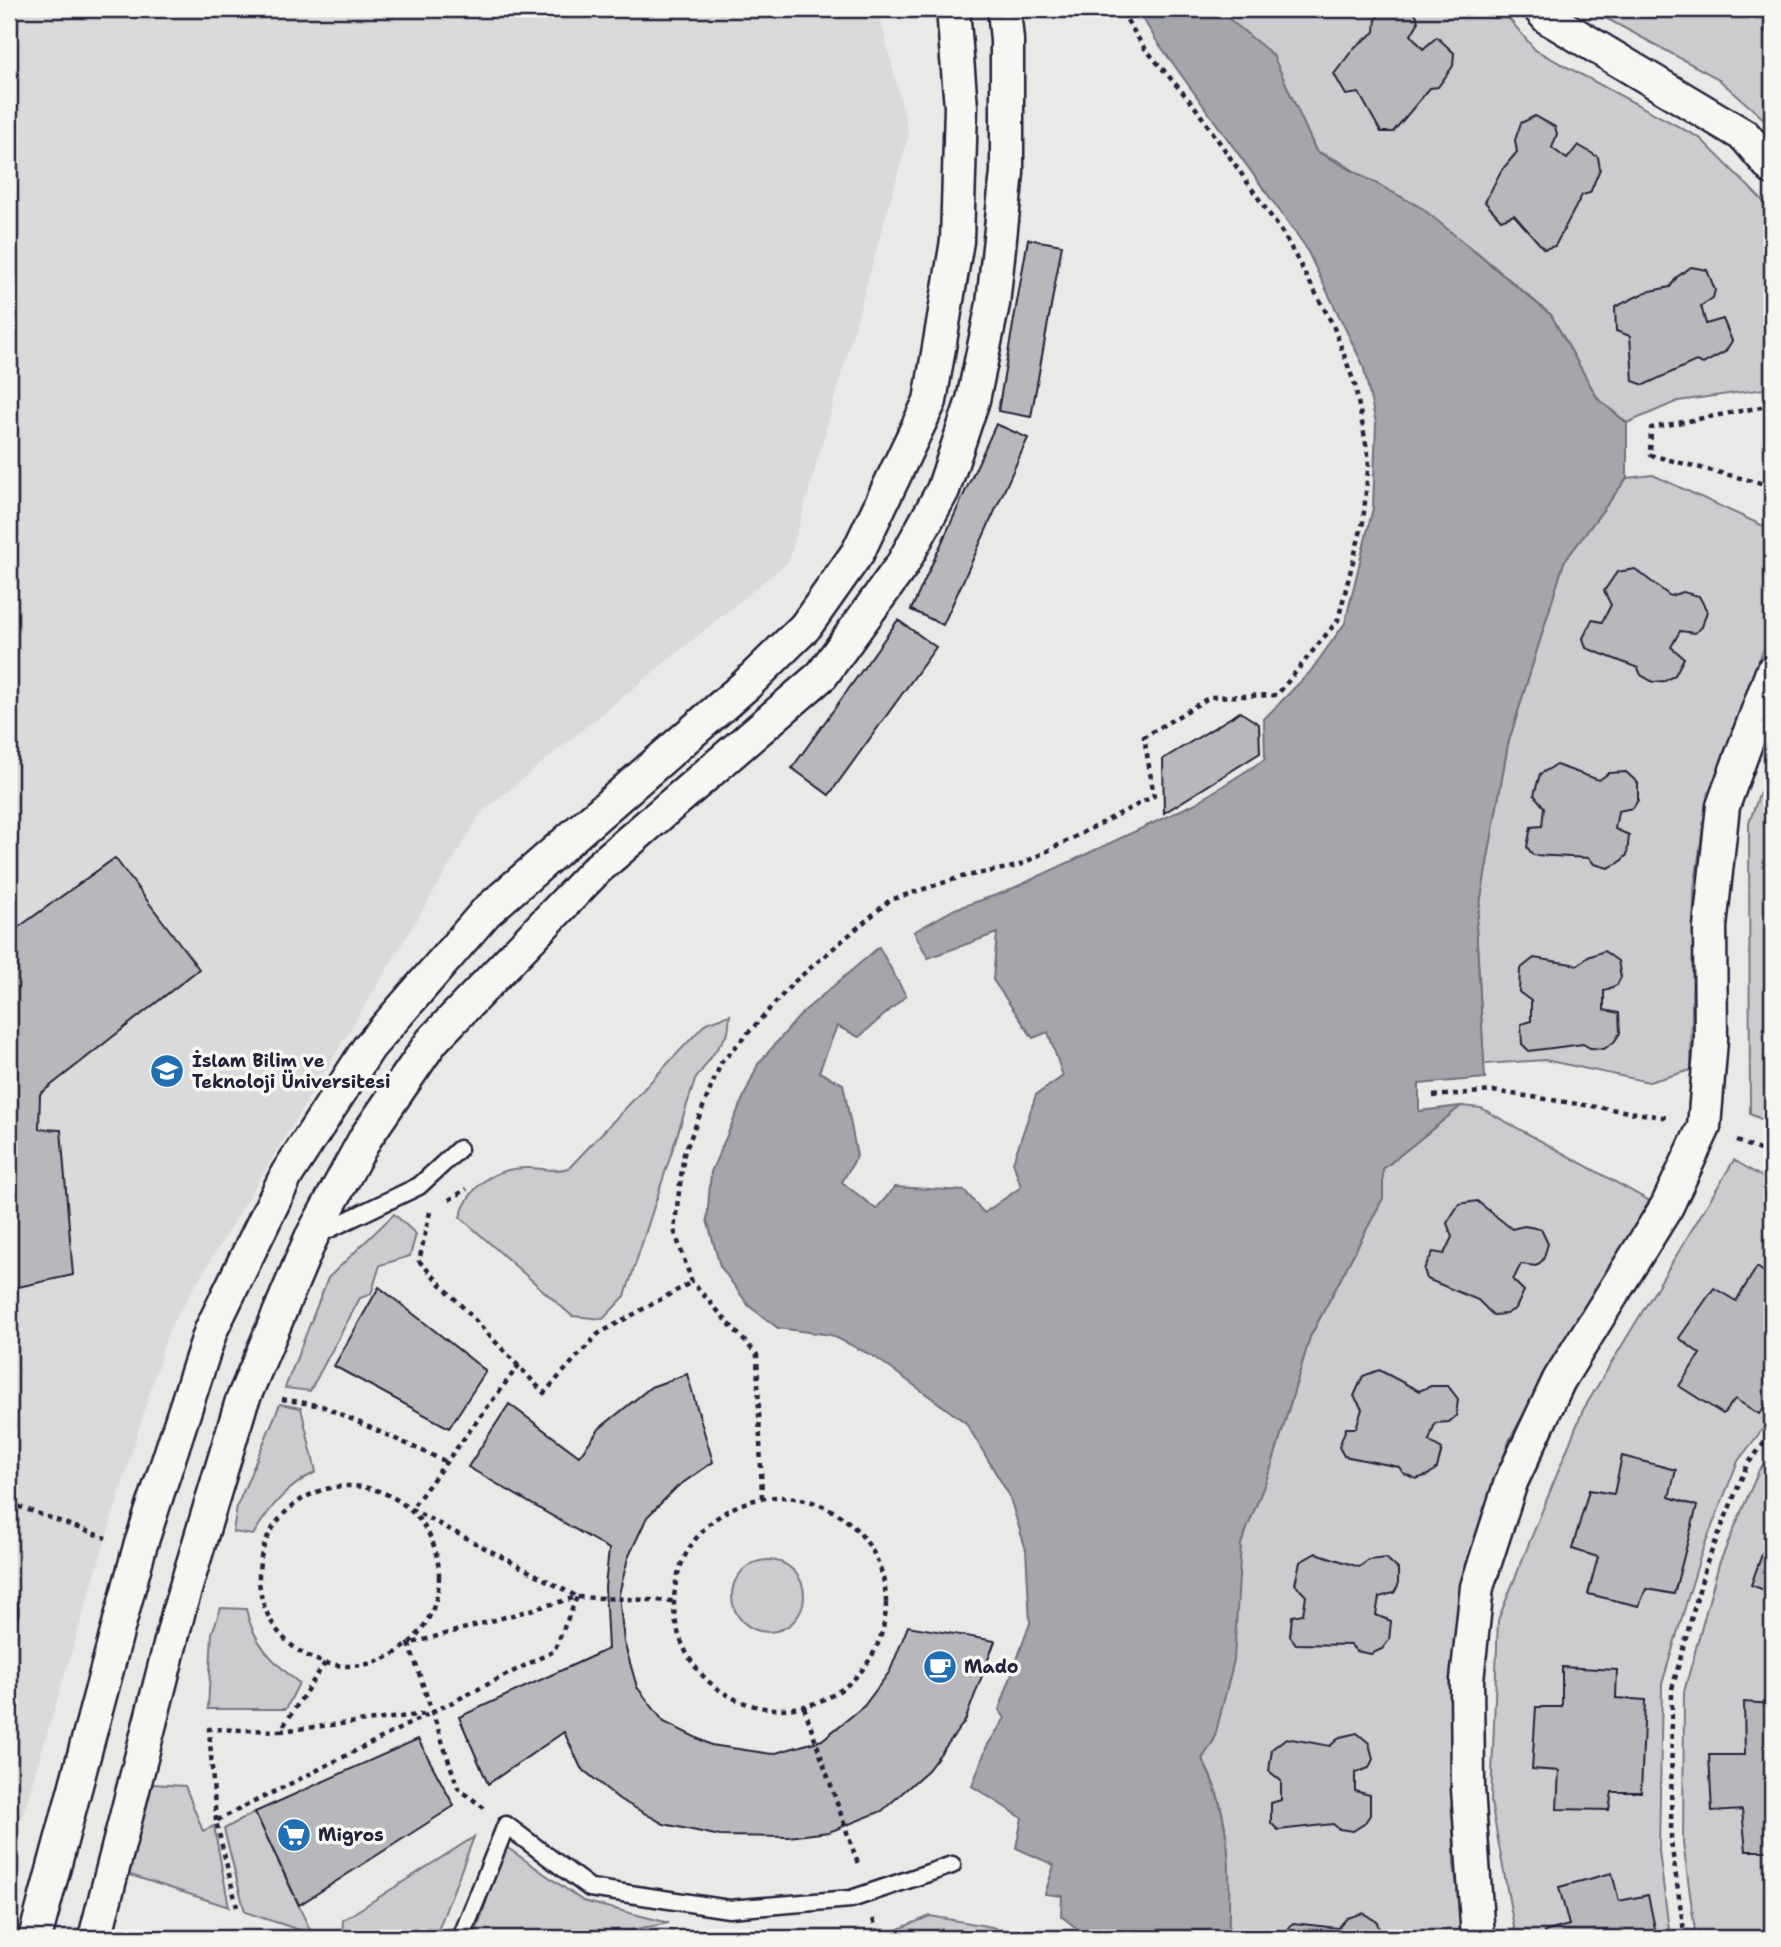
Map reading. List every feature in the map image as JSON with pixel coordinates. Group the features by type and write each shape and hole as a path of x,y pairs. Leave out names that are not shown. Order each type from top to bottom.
{"street":[{"path":"35,1938 139,1550 211,1330 287,1174 369,1047 486,912 746,685 805,627 859,552 930,401 957,242 961,107 953,9"},
{"path":"95,1938 179,1610 241,1404 311,1238 366,1137 432,1041 597,869 822,675 902,565 943,490 973,400 993,304 1007,172 1007,40 1004,9"},
{"path":"1540,9 1548,18 1745,136 1772,168"},
{"path":"1478,1938 1468,1788 1467,1680 1476,1587 1511,1482 1559,1380 1667,1206 1704,1128 1711,1040 1710,928 1723,806 1772,672"}],"lane":[{"path":"311,1238 419,1186 459,1149"},
{"path":"9,1608 9,1614"},
{"path":"461,1938 506,1825 590,1888 729,1909 851,1899 952,1866"}],"path":[{"path":"762,1498 757,1355 692,1282 674,1230 684,1154 721,1063 794,982 890,900 961,877 1018,866 1154,796 1144,737 1210,697 1277,695 1338,620 1363,522 1369,460 1355,385 1333,325 1284,235 1195,107 1143,46 1120,9"},
{"path":"1772,405 1651,428 1650,455 1772,486"},
{"path":"1433,1096 1493,1091 1531,1095 1646,1112 1704,1128"},
{"path":"467,1189 430,1211 419,1261 544,1393 598,1334 692,1282"},
{"path":"411,1509 519,1365"},
{"path":"322,1406 447,1462"},
{"path":"1685,1938 1671,1842 1672,1689 1706,1564 1747,1465 1772,1433"},
{"path":"577,1597 386,1493 357,1486 327,1488 300,1500 277,1520 263,1546 260,1566 263,1605 277,1631 298,1651 325,1663 354,1666 383,1660 409,1644 577,1597 675,1601"},
{"path":"796,1497 830,1509 859,1532 878,1563 886,1599 881,1636 864,1668 837,1693 804,1707 769,1709 736,1701 708,1682 687,1656 675,1623 674,1590 684,1557 703,1529 730,1508 762,1498 796,1497"},
{"path":"9,1503 139,1550"},
{"path":"409,1644 431,1611 438,1592 438,1562 429,1534 411,1509"},
{"path":"216,1821 345,1753 430,1714 554,1651 577,1597"},
{"path":"409,1644 430,1714 458,1788 506,1825"},
{"path":"280,1731 325,1663"},
{"path":"804,1707 849,1834"},
{"path":"237,1907 216,1821 209,1729 280,1731 430,1714"}],"shaded area":[{"name":"İslam Bilim ve Teknoloji Üniversitesi","path":"9,9 878,9 909,134 789,561 482,812 169,1329 9,1860"},
{"path":"1137,9 1217,9 1273,55 1316,151 1422,208 1551,315 1598,399 1627,423 1627,478 1564,562 1508,744 1476,926 1485,1078 1419,1084 1419,1111 1461,1106 1383,1169 1383,1198 1310,1337 1272,1465 1241,1544 1234,1660 1214,1740 1202,1759 1212,1780 1224,1824 1229,1869 1228,1938 1089,1938 1061,1916 1062,1896 1045,1894 1054,1865 1016,1848 1022,1818 972,1786 987,1746 1005,1718 999,1710 1030,1623 1026,1550 1009,1495 966,1423 875,1357 831,1335 778,1328 749,1306 720,1266 707,1220 711,1172 758,1064 803,1012 879,947 906,996 859,1037 837,1026 819,1072 843,1084 857,1156 842,1182 876,1209 895,1187 965,1191 984,1213 1021,1187 1013,1162 1036,1095 1063,1076 1048,1032 1033,1038 993,980 997,933 928,958 914,932 955,909 1005,892 1196,803 1265,759 1264,719 1310,672 1345,623 1373,508 1376,423 1363,365 1305,246 1156,40"},
{"path":"1215,9 1501,9 1535,50 1700,138 1767,205 1772,218 1772,388 1678,401 1627,423 1598,399 1551,315 1476,251 1339,161 1316,151 1277,65"},
{"path":"1589,9 1772,9 1772,126 1717,78"},
{"path":"1653,475 1772,530 1772,626 1707,800 1694,890 1691,1070 1649,1082 1545,1060 1484,1064 1476,926 1508,744 1564,562 1627,478"},
{"path":"1772,759 1772,1124 1750,1114 1749,823"},
{"path":"730,1015 728,1033 695,1080 625,1296 603,1319 572,1316 460,1217 464,1206 476,1188 502,1172 525,1168 569,1168 706,1023"},
{"path":"1461,1106 1481,1108 1650,1201 1551,1364 1509,1441 1463,1584 1451,1684 1454,1865 1464,1938 1228,1938 1229,1869 1224,1824 1212,1780 1202,1759 1214,1740 1241,1544 1272,1465 1310,1337 1383,1198 1383,1169"},
{"path":"1734,1160 1772,1183 1772,1417 1738,1461 1701,1554 1662,1684 1659,1851 1670,1938 1516,1938 1491,1802 1498,1620 1583,1410"},
{"path":"394,1214 416,1234 410,1256 380,1265 371,1294 360,1298 310,1391 285,1388 328,1278"},
{"path":"280,1404 301,1408 316,1472 296,1484 280,1499 253,1535 233,1532 237,1506"},
{"path":"1772,1454 1772,1938 1696,1938 1683,1843 1684,1692 1719,1564 1759,1470"},
{"path":"761,1560 775,1560 794,1570 804,1589 804,1603 794,1622 775,1632 761,1632 742,1622 732,1603 732,1589 742,1570"},
{"path":"221,1608 246,1609 249,1621 265,1651 299,1683 286,1709 208,1709 212,1633"},
{"path":"152,1784 185,1786 203,1831 214,1826 229,1907 127,1874"},
{"path":"255,1812 312,1934 245,1912 224,1829"},
{"path":"474,1837 435,1938 342,1937 343,1920"},
{"path":"505,1846 583,1901 669,1923 589,1938 474,1938"},
{"path":"930,1916 992,1927 1017,1938 893,1938 896,1930"}],"building":[{"path":"1383,9 1410,9 1417,16 1418,23 1411,35 1423,49 1437,37 1454,53 1453,66 1438,87 1430,88 1393,132 1381,132 1359,93 1346,95 1334,74 1355,47 1375,32 1376,19"},
{"path":"1760,9 1772,9 1772,39 1764,32 1770,19"},
{"path":"1535,116 1555,127 1557,134 1552,148 1567,159 1578,145 1598,157 1600,169 1590,193 1582,195 1555,246 1544,249 1514,215 1501,220 1485,202 1501,171 1517,152 1515,140 1521,123"},
{"path":"1028,239 1062,245 1031,417 998,411"},
{"path":"1691,267 1707,270 1715,290 1713,298 1701,306 1706,324 1723,319 1732,341 1725,352 1703,364 1696,361 1644,385 1633,381 1630,336 1616,331 1615,307 1646,292 1670,287 1677,277"},
{"path":"996,424 1028,438 943,625 911,610"},
{"path":"1635,569 1670,596 1683,592 1699,596 1707,611 1702,627 1695,633 1680,631 1671,647 1684,658 1675,675 1665,681 1653,682 1641,675 1638,668 1586,648 1583,638 1592,620 1602,622 1611,605 1604,591 1617,572"},
{"path":"898,620 936,647 829,795 792,768"},
{"path":"1240,712 1259,724 1260,753 1164,813 1163,759"},
{"path":"1556,765 1599,780 1609,773 1626,772 1638,783 1638,800 1633,808 1618,811 1615,829 1629,835 1627,855 1619,863 1608,868 1594,864 1589,858 1533,855 1527,847 1531,827 1542,826 1544,807 1534,795 1540,774"},
{"path":"115,858 199,969 40,1094 39,1129 61,1130 73,1275 9,1289 9,934"},
{"path":"1604,951 1618,961 1621,977 1617,985 1604,991 1604,1010 1619,1013 1620,1033 1614,1042 1604,1049 1590,1048 1583,1044 1529,1051 1522,1044 1521,1024 1531,1021 1531,1001 1519,992 1520,969 1534,958 1578,965 1588,957"},
{"path":"1477,1201 1512,1229 1524,1226 1541,1229 1548,1244 1543,1260 1536,1266 1521,1264 1513,1280 1524,1291 1516,1308 1506,1314 1493,1315 1478,1300 1427,1279 1424,1269 1433,1252 1444,1254 1452,1237 1447,1223 1459,1204"},
{"path":"1757,1267 1772,1278 1772,1396 1759,1414 1735,1399 1723,1414 1679,1386 1700,1354 1679,1338 1714,1288 1736,1301"},
{"path":"379,1287 486,1371 449,1428 334,1366"},
{"path":"1379,1370 1419,1391 1431,1386 1448,1386 1458,1399 1456,1416 1449,1422 1435,1423 1429,1441 1442,1449 1437,1468 1428,1475 1416,1479 1403,1473 1399,1467 1344,1456 1339,1447 1346,1428 1356,1428 1362,1409 1354,1396 1363,1376"},
{"path":"687,1374 713,1462 677,1487 647,1517 628,1558 619,1594 624,1642 637,1687 664,1722 711,1745 772,1754 822,1740 864,1706 890,1671 908,1626 995,1641 965,1721 928,1770 882,1811 829,1832 788,1837 720,1836 664,1824 619,1799 581,1768 564,1732 488,1784 459,1717 608,1649 605,1587 609,1549 468,1467 509,1404 579,1456 600,1428 651,1387"},
{"path":"1622,1456 1676,1470 1669,1497 1697,1506 1674,1594 1646,1589 1639,1606 1588,1594 1598,1557 1572,1549 1589,1490 1614,1494"},
{"path":"1770,1532 1772,1533 1772,1593 1751,1585"},
{"path":"1316,1553 1359,1567 1369,1560 1386,1558 1398,1569 1398,1586 1394,1593 1379,1597 1376,1615 1391,1621 1389,1640 1382,1649 1371,1654 1356,1651 1351,1645 1296,1644 1290,1636 1292,1616 1303,1614 1306,1596 1295,1584 1300,1562"},
{"path":"1562,1667 1617,1670 1616,1698 1645,1700 1641,1792 1612,1792 1609,1810 1557,1809 1559,1771 1532,1769 1536,1707 1562,1707"},
{"path":"1744,1702 1772,1704 1772,1851 1746,1851 1742,1810 1712,1812 1709,1755 1745,1755"},
{"path":"1357,1733 1369,1743 1373,1759 1369,1768 1355,1773 1355,1791 1370,1795 1370,1815 1364,1824 1353,1831 1339,1829 1333,1824 1278,1830 1271,1823 1271,1803 1281,1800 1281,1781 1269,1771 1272,1749 1286,1738 1330,1746 1340,1737"},
{"path":"418,1739 454,1806 299,1905 255,1812"},
{"path":"1612,1873 1619,1901 1648,1895 1657,1938 1545,1938 1544,1932 1569,1925 1559,1887"},
{"path":"1363,1913 1377,1922 1381,1938 1281,1938 1293,1923 1338,1928 1347,1918"}],"place":[{"name":"İslam Bilim ve Teknoloji Üniversitesi","path":"167,1071"},
{"name":"Mado","path":"940,1667"},
{"name":"Migros","path":"294,1835"}]}
